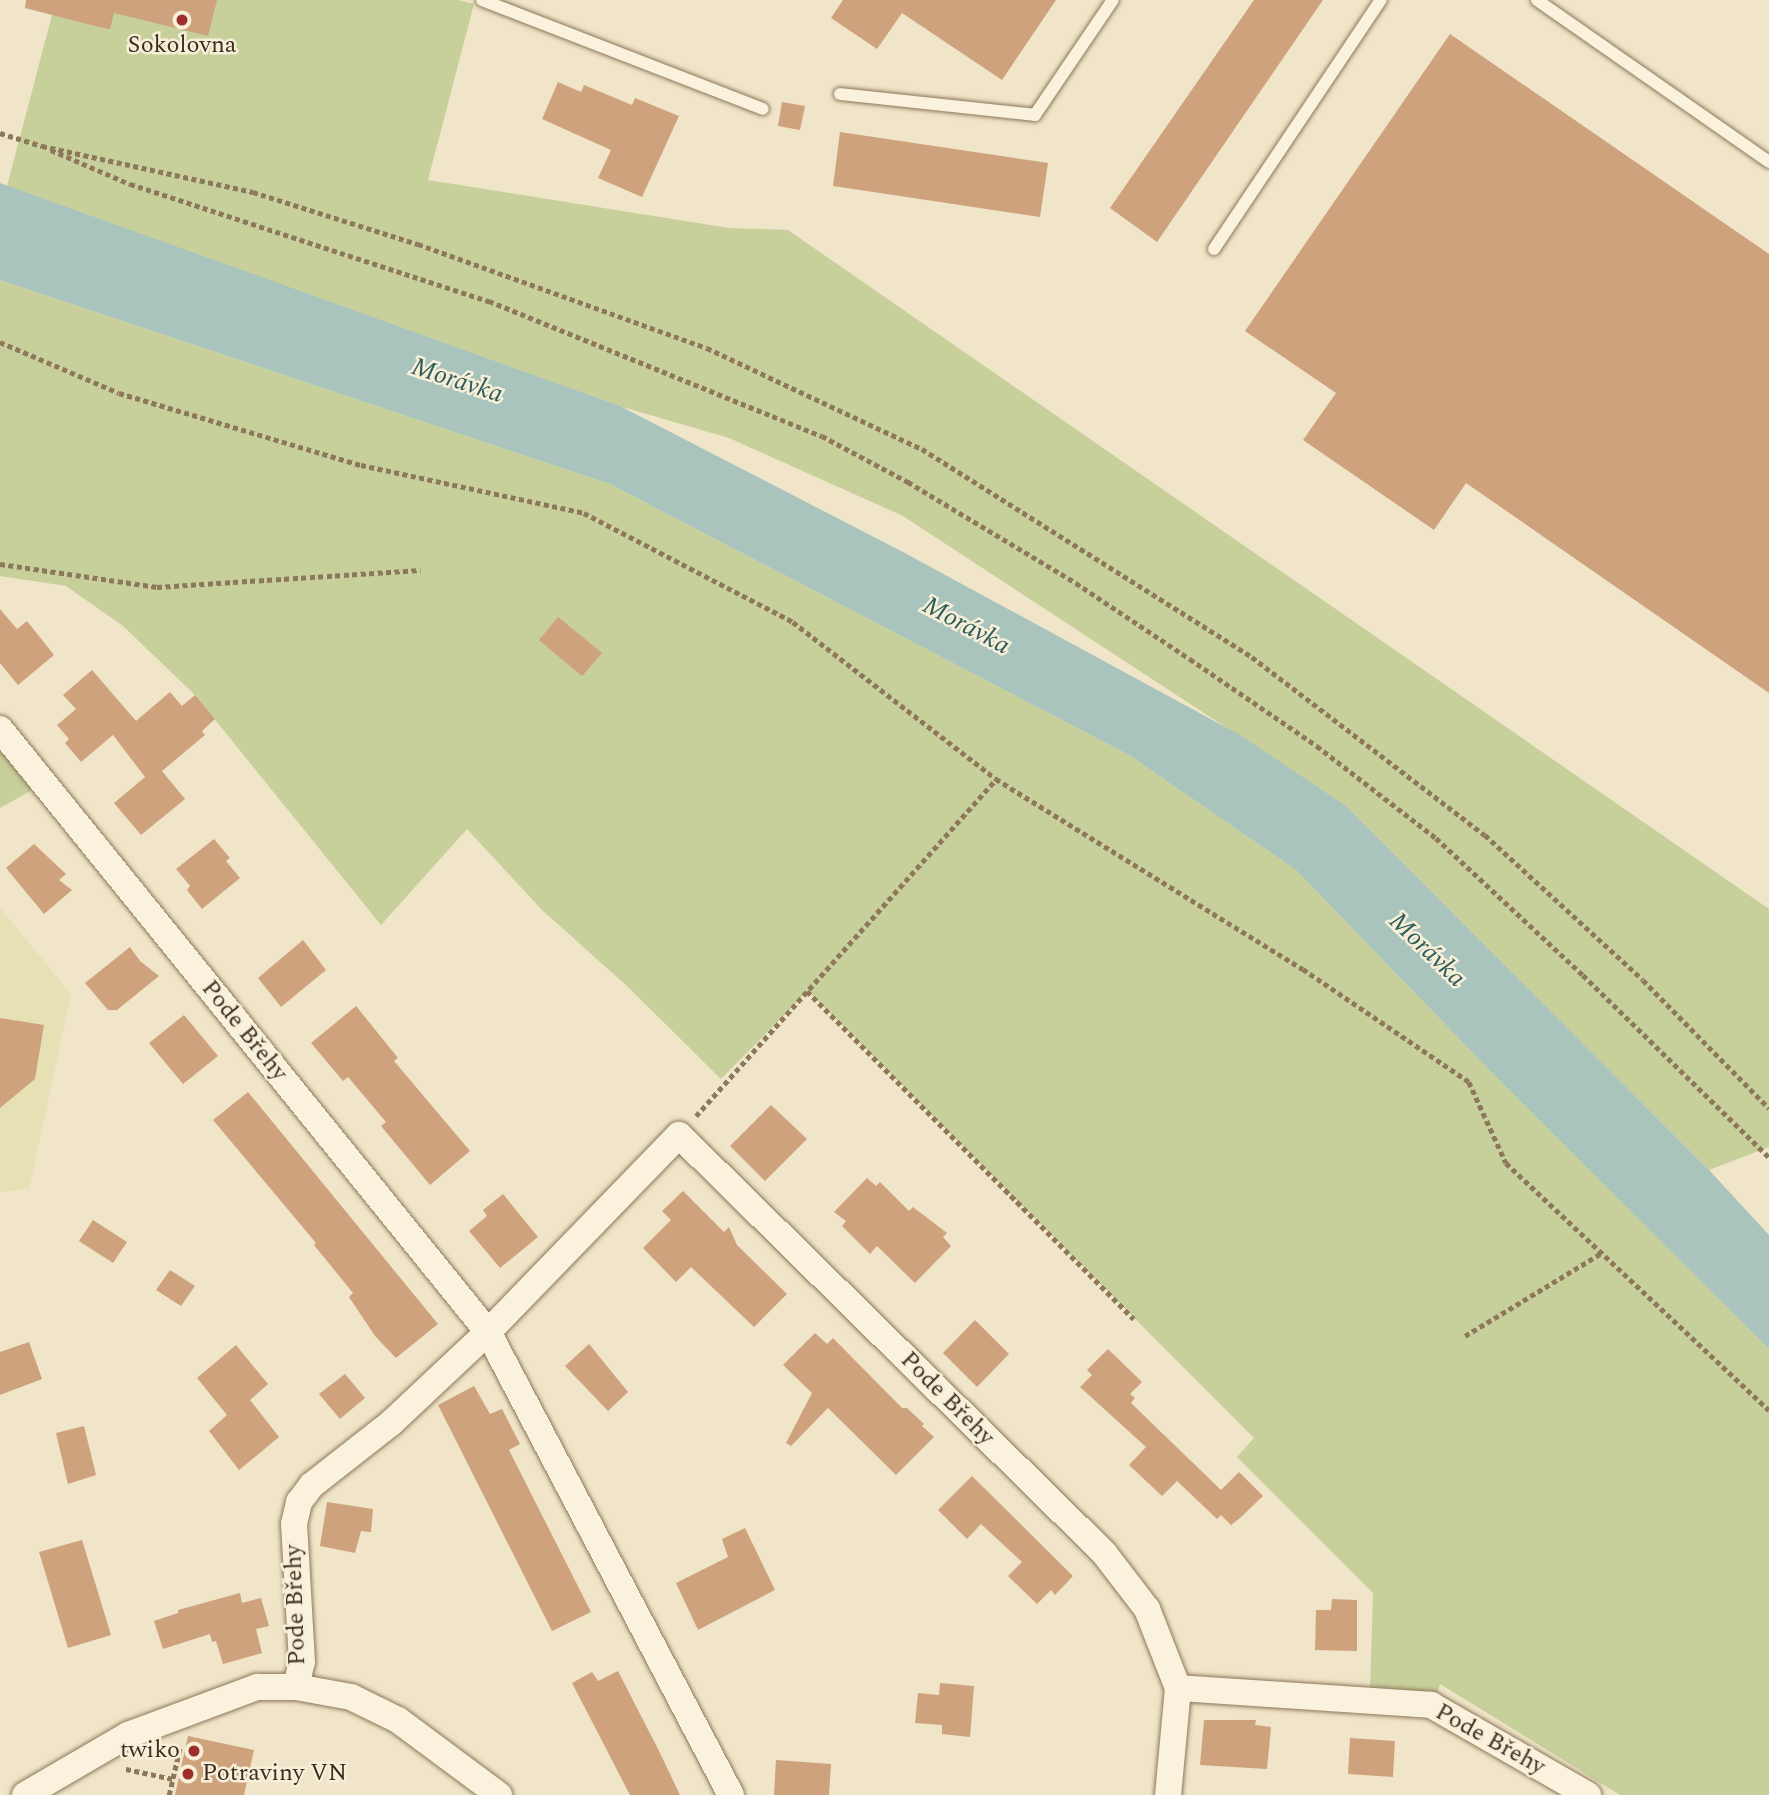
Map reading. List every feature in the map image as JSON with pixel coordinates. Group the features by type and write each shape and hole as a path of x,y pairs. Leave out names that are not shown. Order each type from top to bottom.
{"street":[{"name":"Pode Břehy","path":"0,729 488,1332 731,1795"},
{"name":"Pode Břehy","path":"679,1135 1104,1553 1146,1609 1178,1688 1168,1795"},
{"path":"488,1332 679,1135"},
{"name":"Pode Břehy","path":"488,1332 391,1423 312,1485 299,1502 294,1524 302,1662 296,1687 351,1697 398,1720 499,1795"},
{"path":"25,1795 128,1735 257,1687 296,1687"},
{"name":"Pode Břehy","path":"1178,1688 1431,1705 1588,1795"}],"lane":[{"path":"482,0 763,109"},
{"path":"840,94 1035,115 1113,0"},
{"path":"1214,249 1381,0"},
{"path":"1537,0 1769,162"}],"path":[{"path":"0,133 40,145 253,192 418,244 707,348 922,449 1251,657 1485,835 1643,980 1769,1108"},
{"path":"40,145 130,184 489,302 822,436 908,482 1076,583 1190,659 1317,746 1436,838 1592,984 1769,1157"},
{"path":"1,343 118,393 348,461 491,495 584,513 793,622 996,779 1303,969 1469,1082 1506,1163 1769,1410"},
{"path":"0,564 157,587 420,570"},
{"path":"679,1135 996,779"},
{"path":"807,991 1134,1319"},
{"path":"1465,1336 1600,1254"},
{"path":"169,1795 180,1747"},
{"path":"121,1768 173,1779"}],"shaded area":[{"path":"0,908 71,994 29,1189 0,1192"}],"green space":[{"path":"56,0 458,0 474,4 428,180 729,228 788,230 1769,909 1769,1147 1709,1170 1346,806 903,516 729,438 619,406 7,186"},
{"path":"0,280 610,484 1129,755 1296,870 1498,1079 1769,1349 1769,1795 1620,1795 1440,1684 1436,1700 1370,1693 1373,1593 1237,1457 1254,1438 808,991 721,1079 627,986 542,910 467,829 381,925 195,695 123,626 66,586 0,576"},
{"path":"0,750 34,789 0,808"}],"water":[{"name":"Morávka","path":"0,183 620,406 903,552 1240,735 1346,806 1709,1170 1769,1235 1769,1349 1498,1079 1296,870 1129,755 610,484 0,280"}],"building":[{"name":"Sokolovna","path":"26,0 217,0 208,36 114,13 110,29 99,27 25,8"},
{"path":"843,0 1056,0 1002,80 902,13 877,49 831,18"},
{"path":"1254,0 1323,0 1157,242 1110,208"},
{"path":"1450,34 1769,254 1769,693 1466,483 1434,530 1303,440 1336,393 1245,331"},
{"path":"558,82 581,92 584,85 632,105 635,98 679,116 642,197 598,178 611,150 542,119"},
{"path":"782,102 805,106 800,130 778,126"},
{"path":"840,132 1048,163 1040,217 833,186"},
{"path":"0,609 17,629 27,621 54,655 18,685 0,663"},
{"path":"558,617 602,653 582,676 539,640"},
{"path":"92,670 136,721 170,692 182,706 195,695 215,719 202,731 205,735 162,771 185,799 141,835 114,803 145,777 113,735 81,762 65,743 69,739 57,725 76,709 63,695"},
{"path":"214,839 230,858 226,861 240,878 202,909 187,890 190,886 176,869"},
{"path":"34,844 66,874 59,880 72,890 44,914 6,868"},
{"path":"303,940 326,970 281,1007 258,978"},
{"path":"130,947 140,961 159,976 117,1010 108,1010 85,983"},
{"path":"356,1006 398,1058 394,1061 470,1151 430,1185 381,1126 386,1122 348,1077 343,1081 311,1043"},
{"path":"184,1015 218,1056 183,1084 149,1043"},
{"path":"0,1018 44,1025 35,1079 0,1108"},
{"path":"248,1092 438,1324 396,1358 375,1336 349,1297 353,1293 314,1245 316,1243 213,1120"},
{"path":"771,1105 807,1139 765,1181 730,1146"},
{"path":"867,1178 876,1186 880,1182 909,1211 913,1207 947,1233 943,1237 951,1246 915,1283 877,1246 870,1254 842,1226 846,1221 834,1212"},
{"path":"683,1191 724,1232 729,1227 737,1245 787,1294 754,1327 691,1267 676,1282 643,1248 671,1220 662,1211"},
{"path":"503,1194 538,1237 500,1268 469,1231 487,1216 483,1210"},
{"path":"93,1220 127,1242 113,1263 79,1241"},
{"path":"170,1270 195,1286 181,1306 156,1290"},
{"path":"975,1320 1009,1354 977,1387 943,1353"},
{"path":"815,1333 827,1344 833,1338 902,1408 907,1408 924,1424 922,1426 934,1437 896,1475 828,1408 791,1446 786,1443 812,1393 783,1365"},
{"path":"29,1342 42,1379 0,1395 0,1352"},
{"path":"589,1344 628,1392 608,1411 565,1366"},
{"path":"236,1345 268,1384 250,1400 279,1437 239,1470 209,1431 227,1415 197,1378"},
{"path":"1108,1349 1142,1382 1130,1394 1135,1398 1131,1403 1221,1490 1239,1472 1263,1496 1231,1525 1221,1515 1217,1519 1177,1481 1162,1496 1129,1465 1146,1447 1080,1387 1092,1375 1087,1370"},
{"path":"345,1374 365,1398 340,1419 319,1394"},
{"path":"474,1386 490,1414 502,1409 520,1444 509,1450 591,1612 552,1631 438,1405"},
{"path":"84,1426 96,1475 68,1484 56,1433"},
{"path":"972,1476 1073,1576 1055,1595 1051,1590 1037,1604 1008,1576 1022,1562 981,1524 967,1539 938,1510"},
{"path":"327,1502 373,1509 371,1532 361,1531 355,1553 320,1546"},
{"path":"745,1528 775,1590 698,1630 676,1583 728,1557 722,1539"},
{"path":"82,1540 111,1635 68,1648 39,1552"},
{"path":"240,1593 242,1603 261,1598 269,1626 256,1629 262,1653 223,1664 216,1641 212,1642 210,1634 163,1649 154,1621 178,1613 178,1610"},
{"path":"1332,1599 1357,1600 1357,1651 1315,1650 1316,1610 1331,1610"},
{"path":"618,1671 680,1795 630,1795 572,1683 592,1672 598,1681"},
{"path":"940,1683 974,1686 970,1737 942,1734 942,1725 915,1723 918,1693 939,1695"},
{"path":"1204,1720 1256,1720 1255,1725 1271,1727 1267,1769 1200,1765"},
{"path":"188,1736 254,1750 244,1795 175,1795"},
{"path":"1350,1738 1395,1741 1393,1777 1348,1774"},
{"path":"776,1760 831,1764 829,1795 774,1795"}],"place":[{"name":"Sokolovna","path":"182,20"},
{"name":"twiko","path":"194,1751"},
{"name":"Potraviny VN","path":"188,1774"}]}
